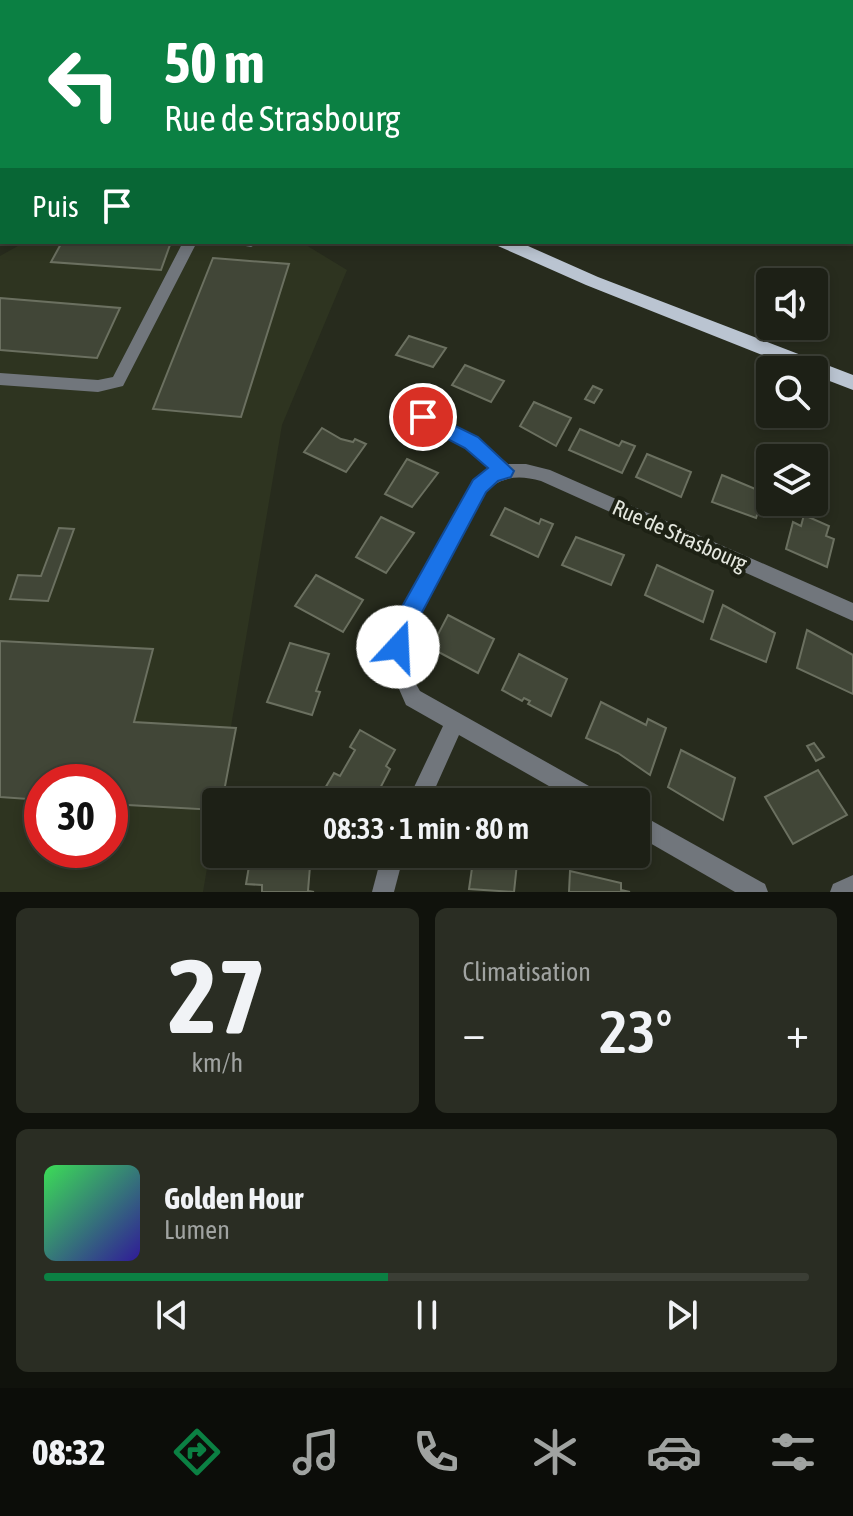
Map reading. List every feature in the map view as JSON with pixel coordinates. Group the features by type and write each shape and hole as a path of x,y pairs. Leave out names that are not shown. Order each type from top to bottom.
{"main road":[{"path":"509,244 620,293 853,383"}],"street":[{"path":"0,379 98,386 118,382 189,244"},
{"path":"423,417 472,443 504,471"},
{"name":"Rue de Strasbourg","path":"504,471 519,469 544,475 853,612"},
{"path":"504,471 492,475 480,486 401,628 399,670 413,698 573,788"},
{"path":"424,788 455,721"},
{"path":"650,831 757,892"},
{"path":"383,892 389,868"},
{"path":"841,892 853,886"}],"shaded area":[{"path":"21,244 304,244 347,270 282,425 221,788 202,788 202,868 207,868 203,892 0,892 0,256"}],"building":[{"path":"61,244 170,244 161,270 51,262"},
{"path":"213,258 289,264 241,417 153,409"},
{"path":"0,298 120,308 97,358 0,350"},
{"path":"409,336 446,348 433,367 396,355"},
{"path":"465,365 504,381 491,402 452,385"},
{"path":"593,386 602,390 594,403 585,399"},
{"path":"534,402 571,418 556,446 520,426"},
{"path":"322,428 341,439 353,442 355,439 366,444 346,472 304,452"},
{"path":"580,429 619,446 622,441 635,446 622,473 569,450"},
{"path":"647,454 691,472 681,497 636,477"},
{"path":"407,459 438,473 412,507 385,494"},
{"path":"722,475 756,489 757,516 756,518 712,502"},
{"path":"505,508 539,524 541,519 553,524 538,557 491,535"},
{"path":"806,516 829,526 826,536 834,539 827,567 786,549 793,522 801,526"},
{"path":"381,517 414,533 386,573 356,557"},
{"path":"59,528 74,529 48,601 10,599 18,575 41,576"},
{"path":"576,537 624,555 611,585 562,565"},
{"path":"657,565 713,591 703,622 645,595"},
{"path":"316,575 363,600 343,632 295,606"},
{"path":"723,605 775,633 766,662 711,639"},
{"path":"448,615 494,639 478,673 431,648"},
{"path":"807,630 853,655 853,694 797,668"},
{"path":"0,641 153,649 134,722 236,728 225,788 202,788 202,809 128,805 128,764 24,764 24,799 0,797"},
{"path":"290,643 329,654 316,691 320,692 312,715 267,702"},
{"path":"519,654 567,679 551,716 528,704 530,701 524,698 522,701 502,690"},
{"path":"601,702 646,725 648,719 666,728 650,775 618,753 586,738"},
{"path":"360,730 395,750 386,766 390,769 380,788 325,788 334,773 340,776 355,750 350,747"},
{"path":"814,743 824,757 816,761 807,746"},
{"path":"681,750 735,778 723,820 668,787"},
{"path":"818,770 847,815 793,844 765,797"},
{"path":"249,868 310,868 308,891 314,892 262,892 262,885 246,884"},
{"path":"472,868 517,868 514,892 469,889"},
{"path":"570,871 621,883 621,890 630,892 569,892"}],"route":[{"path":"398,647 401,628 480,486 492,475 504,471 472,443 423,417"}]}
